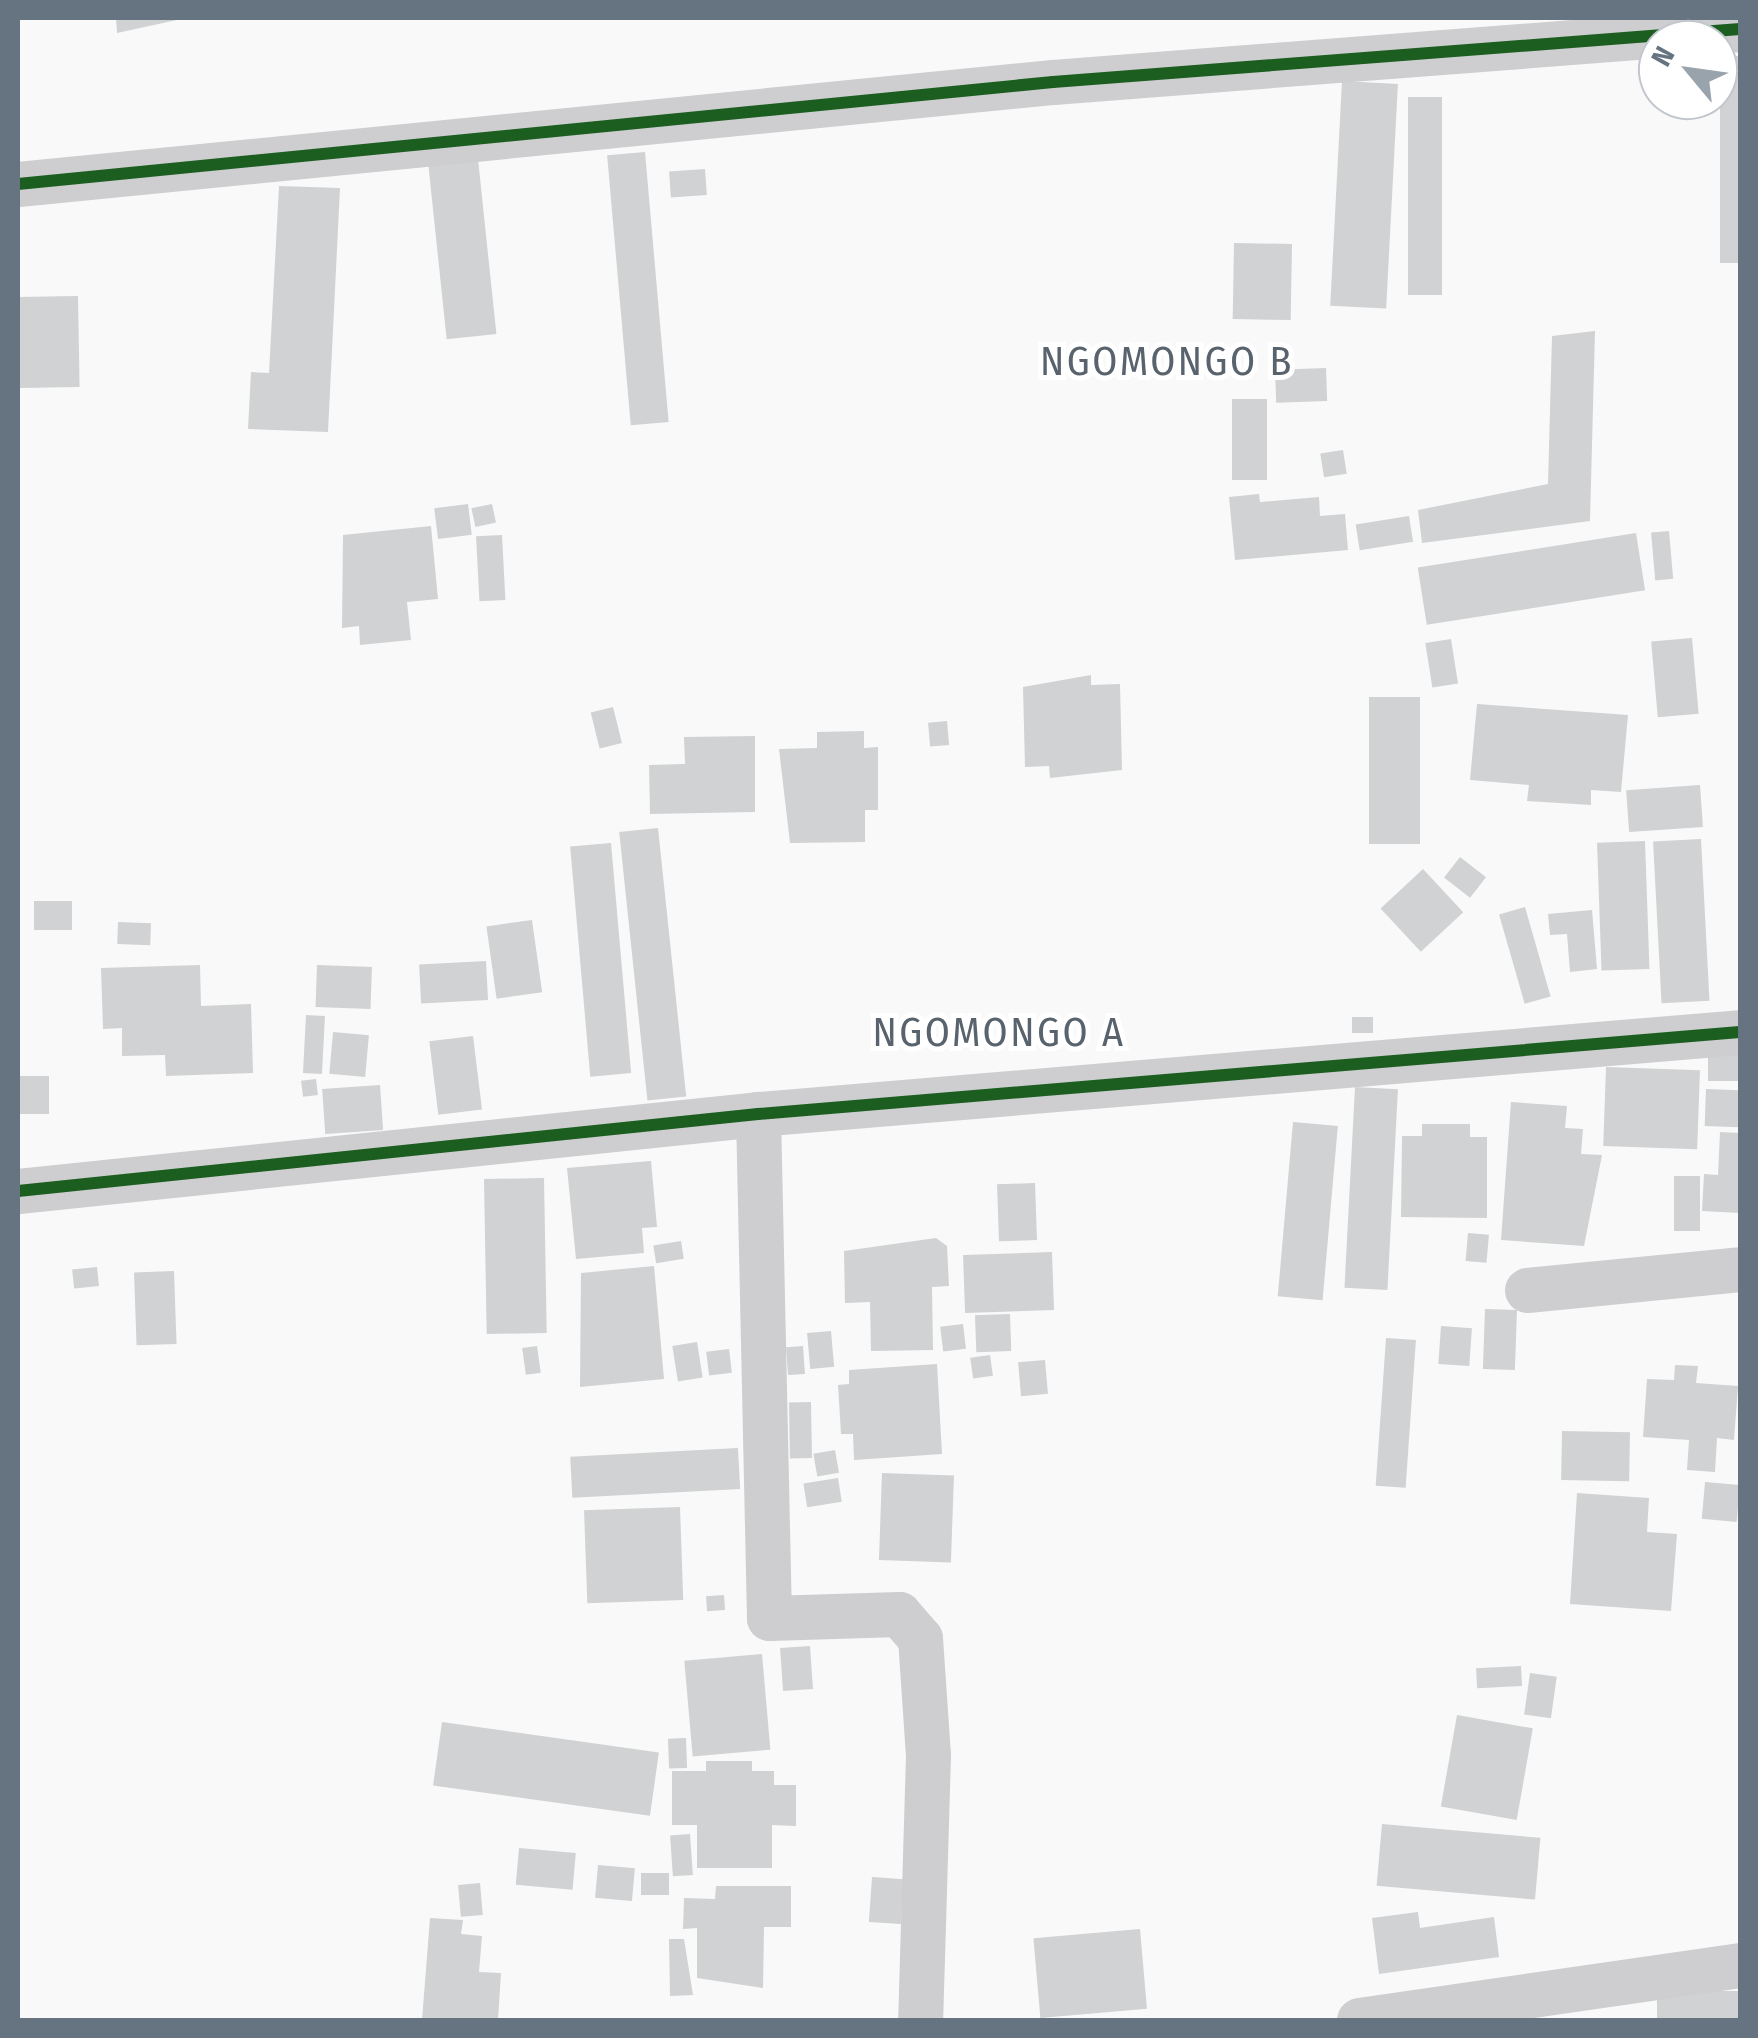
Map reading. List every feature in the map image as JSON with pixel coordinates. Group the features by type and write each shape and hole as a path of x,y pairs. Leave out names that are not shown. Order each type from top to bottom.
{"street":[{"path":"18,184 1034,84 1740,28"},
{"path":"18,1191 758,1114 1740,1032"},
{"path":"758,1114 769,1618 900,1614 920,1638 928,1755 920,2020"},
{"path":"1526,1290 1740,1269"},
{"path":"1359,2020 1740,1965 1740,1956"}],"building":[{"path":"116,18 177,18 177,20 117,33"},
{"path":"1740,56 1740,263 1720,263 1720,120 1738,120"},
{"path":"1342,81 1398,84 1386,309 1330,306"},
{"path":"1408,97 1442,97 1442,295 1408,295"},
{"path":"645,152 669,422 631,425 607,155"},
{"path":"478,159 496,334 447,339 428,164"},
{"path":"705,169 707,195 671,197 669,172"},
{"path":"279,186 340,188 328,432 248,429 251,372 269,373"},
{"path":"1234,243 1292,244 1291,320 1233,319"},
{"path":"78,296 80,387 20,388 18,297"},
{"path":"1595,331 1590,521 1422,543 1418,510 1548,484 1552,336"},
{"path":"1326,368 1327,401 1276,403 1275,370"},
{"path":"1232,399 1267,399 1267,480 1232,480"},
{"path":"1343,450 1347,474 1324,477 1320,454"},
{"path":"1259,494 1260,502 1319,497 1320,516 1345,514 1348,550 1235,560 1229,497"},
{"path":"468,504 472,535 438,539 434,508"},
{"path":"492,504 496,523 475,527 471,508"},
{"path":"1409,516 1413,542 1360,550 1356,524"},
{"path":"431,526 438,599 407,602 411,640 360,645 359,626 342,628 343,535"},
{"path":"1669,531 1673,579 1655,580 1651,533"},
{"path":"1636,533 1645,590 1427,625 1418,568"},
{"path":"502,535 505,600 479,601 476,536"},
{"path":"1692,638 1699,714 1658,717 1651,642"},
{"path":"1451,639 1458,683 1432,688 1425,643"},
{"path":"1091,675 1091,685 1120,684 1122,770 1050,778 1049,766 1025,767 1023,687"},
{"path":"1369,697 1420,697 1420,844 1369,844"},
{"path":"1477,704 1628,715 1621,792 1591,790 1591,805 1527,801 1529,785 1470,780"},
{"path":"613,707 622,743 600,748 591,713"},
{"path":"947,721 949,745 930,747 928,723"},
{"path":"864,731 864,748 878,747 878,810 865,810 865,842 790,843 779,749 817,748 817,732"},
{"path":"755,736 755,812 650,814 649,765 685,764 684,737"},
{"path":"1700,785 1703,827 1629,832 1626,790"},
{"path":"658,828 686,1097 647,1101 619,832"},
{"path":"1701,839 1709,1001 1662,1003 1653,842"},
{"path":"1645,841 1649,969 1601,971 1597,843"},
{"path":"611,843 631,1073 590,1077 570,847"},
{"path":"1460,857 1486,877 1470,898 1444,877"},
{"path":"1423,869 1463,912 1421,952 1381,909"},
{"path":"34,901 72,901 72,930 34,930"},
{"path":"1525,907 1551,996 1525,1004 1499,914"},
{"path":"1592,910 1597,969 1570,972 1567,934 1550,935 1548,914"},
{"path":"532,920 542,992 497,999 486,926"},
{"path":"118,922 151,923 150,945 117,944"},
{"path":"486,961 488,1000 421,1003 419,965"},
{"path":"200,965 201,1006 251,1004 253,1073 166,1076 165,1055 122,1056 122,1028 103,1029 101,968"},
{"path":"317,965 372,967 371,1009 316,1007"},
{"path":"306,1015 325,1016 322,1074 303,1073"},
{"path":"1352,1017 1373,1017 1373,1033 1352,1033"},
{"path":"333,1032 369,1035 365,1077 329,1074"},
{"path":"473,1036 482,1109 438,1115 429,1041"},
{"path":"1708,1050 1740,1050 1740,1081 1708,1081"},
{"path":"1606,1067 1700,1070 1697,1149 1603,1146"},
{"path":"18,1076 49,1076 49,1114 18,1114"},
{"path":"316,1079 318,1095 303,1097 301,1081"},
{"path":"380,1085 383,1130 325,1134 322,1089"},
{"path":"1355,1087 1398,1089 1387,1290 1344,1288"},
{"path":"1706,1089 1740,1090 1739,1127 1705,1126"},
{"path":"1511,1102 1567,1106 1565,1128 1583,1129 1581,1154 1602,1155 1584,1246 1501,1240"},
{"path":"1293,1122 1338,1126 1323,1300 1278,1296"},
{"path":"1422,1124 1470,1124 1470,1137 1487,1137 1487,1218 1401,1217 1402,1136 1422,1136"},
{"path":"1720,1132 1740,1133 1740,1213 1702,1211 1704,1174 1718,1175"},
{"path":"651,1161 657,1227 642,1228 644,1253 576,1259 567,1168"},
{"path":"1674,1176 1700,1176 1700,1231 1674,1231"},
{"path":"544,1178 547,1333 487,1334 484,1179"},
{"path":"1035,1183 1037,1240 999,1241 997,1184"},
{"path":"1468,1233 1489,1235 1486,1263 1466,1261"},
{"path":"936,1238 947,1246 949,1286 932,1287 933,1350 871,1351 870,1302 845,1303 844,1251"},
{"path":"681,1241 684,1259 656,1263 653,1245"},
{"path":"1052,1252 1054,1310 965,1313 963,1255"},
{"path":"654,1266 664,1379 580,1387 581,1273"},
{"path":"97,1267 99,1286 74,1289 72,1270"},
{"path":"174,1271 177,1344 137,1345 134,1272"},
{"path":"1485,1309 1517,1310 1515,1370 1483,1369"},
{"path":"1010,1314 1011,1351 976,1352 975,1315"},
{"path":"963,1324 966,1349 943,1352 940,1327"},
{"path":"1441,1326 1472,1328 1469,1366 1438,1364"},
{"path":"831,1331 834,1367 810,1369 807,1333"},
{"path":"1386,1338 1416,1340 1406,1488 1376,1486"},
{"path":"697,1342 703,1378 678,1381 672,1346"},
{"path":"537,1346 541,1373 526,1375 522,1348"},
{"path":"803,1346 805,1374 788,1375 786,1347"},
{"path":"729,1349 732,1373 709,1376 706,1352"},
{"path":"990,1355 993,1376 973,1379 970,1358"},
{"path":"1045,1360 1048,1394 1021,1396 1018,1362"},
{"path":"937,1364 942,1454 854,1460 853,1434 841,1434 838,1385 849,1384 849,1370"},
{"path":"1675,1365 1698,1366 1696,1383 1738,1386 1734,1440 1717,1438 1715,1472 1687,1470 1689,1440 1643,1437 1647,1379 1674,1380"},
{"path":"789,1402 811,1402 812,1458 790,1458"},
{"path":"1562,1431 1630,1432 1629,1481 1561,1480"},
{"path":"738,1448 740,1489 572,1498 570,1457"},
{"path":"835,1450 839,1473 817,1476 813,1454"},
{"path":"882,1473 954,1476 951,1562 879,1560"},
{"path":"838,1478 842,1502 807,1507 803,1483"},
{"path":"1705,1482 1740,1485 1737,1522 1702,1519"},
{"path":"1577,1493 1649,1498 1647,1532 1677,1534 1671,1611 1570,1604"},
{"path":"680,1507 683,1600 587,1603 584,1510"},
{"path":"724,1595 725,1610 707,1611 706,1596"},
{"path":"810,1646 813,1689 783,1691 780,1648"},
{"path":"762,1654 770,1750 693,1756 684,1661"},
{"path":"1521,1666 1522,1686 1477,1688 1476,1668"},
{"path":"1530,1673 1557,1677 1551,1718 1524,1715"},
{"path":"1457,1715 1533,1728 1517,1820 1441,1807"},
{"path":"442,1722 659,1752 650,1816 433,1785"},
{"path":"686,1738 687,1768 669,1769 668,1739"},
{"path":"706,1761 752,1761 752,1771 774,1771 774,1785 796,1785 796,1826 772,1825 772,1868 697,1868 697,1825 672,1825 672,1771 706,1771"},
{"path":"1382,1824 1540,1838 1535,1900 1377,1886"},
{"path":"690,1834 693,1875 673,1876 670,1835"},
{"path":"519,1848 576,1853 573,1890 516,1885"},
{"path":"598,1865 635,1868 632,1901 595,1898"},
{"path":"641,1873 669,1873 669,1895 641,1895"},
{"path":"872,1877 904,1879 901,1924 869,1922"},
{"path":"480,1883 483,1915 461,1917 458,1885"},
{"path":"716,1886 791,1886 791,1927 764,1927 763,1988 697,1978 697,1928 683,1929 684,1898 715,1899"},
{"path":"1418,1912 1420,1928 1494,1917 1499,1957 1379,1974 1372,1918"},
{"path":"430,1918 463,1920 461,1934 482,1936 479,1972 501,1973 498,2020 422,2020"},
{"path":"1140,1929 1147,2009 1040,2018 1033,1938"},
{"path":"669,1939 684,1939 693,1995 670,1996"},
{"path":"1657,1991 1740,1991 1740,2020 1657,2020"}],"cycle path":[{"path":"18,184 1053,82 1740,29"},
{"path":"18,1191 758,1114 1740,1032"}],"district":[{"name":"NGOMONGO B","path":"1167,362"},
{"name":"NGOMONGO A","path":"999,1033"}]}
